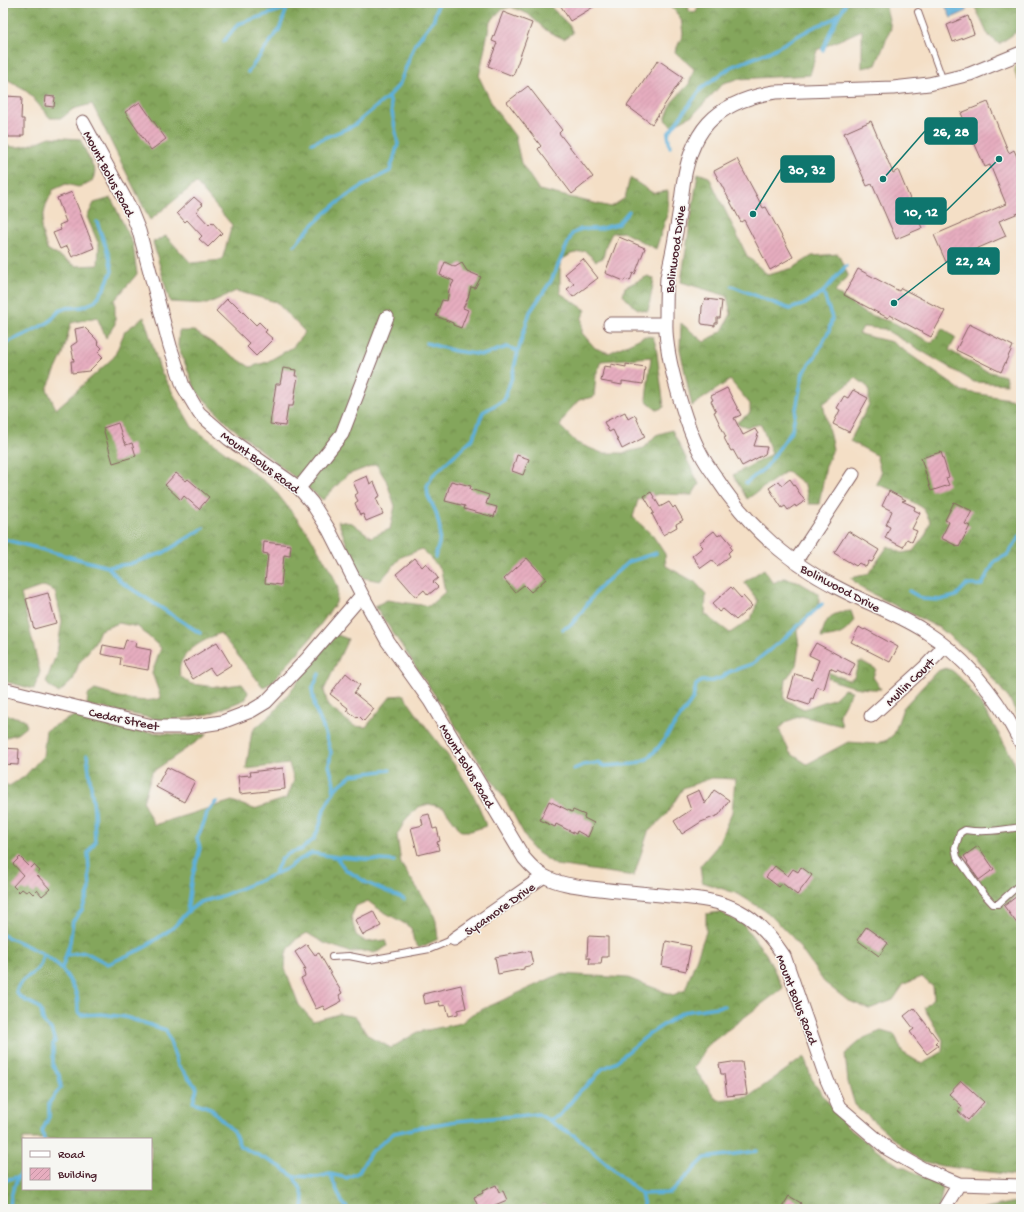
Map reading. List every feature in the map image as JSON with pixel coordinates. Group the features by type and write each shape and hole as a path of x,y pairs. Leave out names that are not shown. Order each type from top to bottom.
{"street":[{"name":"Bolinwood Drive","path":"1021,53 970,74 929,84 893,88 775,92 742,100 717,114 704,127 694,144 683,180 668,277 666,324 671,371 683,412 701,454 725,491 746,518 769,541 795,562 839,589 900,617 923,630 945,646 972,670 996,700 1021,743"},
{"name":"Mount Bolus Road","path":"83,122 128,206 139,231 170,346 183,386 199,413 229,440 299,488 312,503 329,530 388,642 430,701 524,858 533,868 544,876 563,883 583,887 695,898 739,911 772,938 784,956 827,1080 839,1107 888,1149 923,1169 959,1184 1021,1186"},
{"path":"299,488 342,434 387,317"},
{"path":"610,324 666,324"},
{"path":"795,562 853,474"},
{"name":"Cedar Street","path":"3,689 156,727 189,727 222,722 251,711 266,702 307,659 362,595"},
{"name":"Mullin Court","path":"872,716 925,667 945,646"},
{"name":"Sycamore Drive","path":"454,939 544,876"},
{"path":"944,1209 959,1184"}],"lane":[{"path":"918,12 943,81"},
{"path":"1021,827 1000,831 979,832 965,830 960,833 955,848 957,857 982,892 993,904 998,904 1021,883"},
{"path":"332,957 349,956 369,960 430,949 454,939"}],"green space":[{"path":"3,3 547,3 569,25 573,33 564,39 547,31 528,14 511,7 501,10 490,22 479,77 494,108 515,136 521,163 539,190 611,207 625,198 630,178 653,193 668,191 668,212 656,249 623,232 612,233 606,245 603,258 596,261 585,251 571,254 560,261 560,293 586,310 582,317 582,333 595,348 609,353 645,336 653,337 656,346 664,407 657,410 650,405 646,399 651,357 601,361 596,375 594,397 579,400 568,412 560,426 577,443 602,453 623,453 644,448 656,435 672,430 699,484 692,495 658,494 638,500 633,517 653,536 665,554 666,566 695,582 706,594 705,614 730,633 751,619 758,601 744,582 764,569 773,583 784,578 797,581 819,594 819,606 797,631 799,646 796,666 786,679 784,699 804,709 835,698 844,689 852,691 839,714 842,726 801,716 788,721 779,729 790,753 807,764 848,742 876,744 887,740 894,734 903,708 937,671 944,668 948,668 957,674 966,684 986,713 1012,757 1016,767 1021,791 1021,1176 942,1166 920,1161 855,1105 848,1082 845,1054 864,1038 881,1031 895,1035 902,1052 922,1064 942,1052 943,1040 924,1008 934,998 933,987 922,977 904,984 893,1000 869,1009 847,1000 824,982 793,938 767,912 738,894 702,882 700,866 717,846 732,812 735,779 712,778 683,788 666,815 648,832 634,876 556,865 532,849 506,801 375,606 387,600 429,606 445,592 441,570 422,549 401,557 380,581 359,577 338,521 352,523 371,537 390,529 395,506 386,480 376,464 347,475 323,500 229,425 196,391 178,346 179,331 194,331 250,367 267,362 293,347 305,332 276,302 236,291 207,304 170,302 153,242 166,236 191,263 222,260 232,225 196,183 150,220 92,104 73,109 62,118 50,118 26,90 3,77"},
{"path":"669,3 688,3 689,11 695,13 700,3 885,3 891,28 876,65 862,68 862,30 817,50 810,75 738,79 723,83 694,114 672,126 665,120 672,102 689,84 694,69 675,52 683,34 681,19"},
{"path":"973,3 1021,3 1021,29 999,44 988,35"},
{"path":"1021,62 1021,84 1015,71 1016,66"},
{"path":"50,137 80,139 95,171 93,180 86,185 78,187 66,184 53,190 46,205 41,228 47,249 76,266 98,265 99,245 87,217 94,203 111,198 133,244 137,274 115,300 115,324 106,338 97,317 71,323 63,354 47,389 56,409 114,357 125,331 144,317 160,370 192,427 272,487 309,534 332,573 338,588 336,603 310,639 271,683 263,687 220,633 199,644 186,654 180,668 180,676 191,684 217,687 242,684 248,692 246,699 209,714 166,721 87,705 88,695 95,690 136,700 145,701 161,698 152,673 161,648 138,627 119,623 100,630 94,644 79,663 73,680 59,693 49,686 46,682 57,652 62,621 55,591 44,586 21,594 40,672 34,689 3,681 3,143 8,146 20,147 33,144"},
{"path":"698,173 709,177 747,256 768,275 793,268 812,256 838,254 848,275 835,292 864,313 894,323 932,343 942,328 956,338 949,350 983,370 1005,376 1007,384 974,382 884,329 863,327 859,334 892,342 962,391 1021,401 1021,722 1010,700 976,658 941,629 861,588 851,578 868,574 888,546 902,553 913,551 926,534 930,521 923,508 893,490 876,484 881,473 876,455 850,441 869,404 869,388 856,378 823,404 833,449 826,466 819,504 809,504 805,485 787,471 747,499 733,475 772,454 761,424 747,427 736,423 750,413 750,404 730,380 692,406 680,349 681,323 704,342 722,331 731,314 727,296 681,282"},
{"path":"648,276 654,279 648,311 644,311 631,304 623,295 625,287"},
{"path":"851,611 854,620 844,632 821,638 825,625 830,617 838,613"},
{"path":"335,634 348,639 324,690 328,706 354,726 366,727 391,696 404,695 461,774 471,790 486,826 471,831 461,831 444,808 429,804 418,807 406,819 397,835 401,864 432,910 436,921 438,939 419,948 414,942 411,928 368,901 356,906 351,917 356,935 366,942 385,940 387,946 380,951 373,953 368,951 350,952 324,943 307,933 295,940 286,953 285,969 299,1005 313,1021 339,1014 356,1017 368,1035 391,1048 418,1032 461,1023 472,1014 560,974 628,978 673,995 685,990 706,932 706,914 720,912 743,924 766,954 783,988 708,1045 694,1068 717,1100 748,1097 804,1057 813,1082 847,1127 895,1163 943,1187 939,1209 552,1209 543,1204 539,1209 3,1209 3,783 9,786 24,777 43,756 46,730 76,715 129,730 182,735 208,734 152,772 143,802 154,825 232,801 254,809 287,798 294,780 289,764 246,769 252,731 274,712"},
{"path":"859,662 863,662 876,669 873,677 881,689 866,689 851,686 824,676 825,671 848,680 854,677"},
{"path":"3,714 24,719 27,726 17,734 3,738"},
{"path":"1021,1201 1021,1209 982,1209 985,1208"}],"water":[{"path":"944,3 963,3 967,11 951,18"}],"building":[{"path":"559,3 600,3 570,21"},
{"path":"503,12 532,23 513,76 488,66 497,43 492,41"},
{"path":"968,16 974,34 953,42 947,25"},
{"path":"658,60 683,77 652,124 627,106"},
{"path":"528,86 562,130 559,133 593,177 572,194 538,149 541,146 507,102"},
{"path":"5,96 22,97 21,119 24,119 24,135 21,135 21,137 8,137 8,135 4,135"},
{"path":"46,96 55,97 54,107 45,106"},
{"path":"140,102 166,139 151,150 125,112"},
{"path":"988,102 1009,153 1014,150 1021,166 1021,212 999,221 1006,236 946,262 934,235 1006,204 990,165 985,167 961,113"},
{"path":"871,121 893,173 898,170 922,228 896,239 872,184 867,186 844,133"},
{"path":"737,159 763,208 766,207 793,257 770,270 744,220 741,222 714,171"},
{"path":"72,192 94,248 72,257 67,246 60,249 53,233 61,230 59,225 66,222 57,198"},
{"path":"194,197 203,205 196,211 209,225 212,222 222,233 208,247 199,239 202,236 187,220 185,222 177,213"},
{"path":"619,237 645,248 635,274 633,273 630,281 625,279 624,281 605,273"},
{"path":"583,259 598,278 573,297 567,289 574,284 565,274"},
{"path":"445,262 455,267 462,263 467,271 481,277 475,288 471,287 463,308 468,310 461,328 436,316 442,300 447,301 449,290 454,281 440,275"},
{"path":"858,269 899,291 901,288 945,311 931,337 890,315 888,318 844,295"},
{"path":"227,299 231,303 233,302 256,325 259,322 267,330 265,332 273,339 256,356 247,347 250,344 216,311"},
{"path":"706,299 722,301 720,318 717,318 717,323 715,323 715,326 702,324 701,322 702,307"},
{"path":"969,324 1013,346 1001,372 956,350"},
{"path":"84,327 96,339 98,342 97,343 102,348 98,352 103,357 89,371 72,373 71,361 74,361 71,346 77,342 75,329"},
{"path":"611,364 626,367 626,364 645,367 643,384 622,381 622,385 601,381 604,366 611,367"},
{"path":"283,368 296,370 295,376 298,376 293,406 288,406 285,426 270,424 276,384 280,384"},
{"path":"727,388 741,415 734,418 743,435 755,429 758,434 754,446 767,447 765,454 742,466 724,438 726,437 714,412 716,411 711,401 713,400 711,396"},
{"path":"853,390 868,398 849,432 833,424 840,410 837,408 844,396 848,398"},
{"path":"625,412 628,419 635,415 645,437 622,449 613,430 609,432 604,422"},
{"path":"118,423 124,442 126,445 132,443 136,456 113,463 103,428"},
{"path":"941,452 949,477 946,478 949,485 931,491 921,458"},
{"path":"517,455 529,459 523,475 512,471"},
{"path":"176,473 186,481 188,479 209,497 199,509 184,496 181,500 165,485"},
{"path":"367,476 370,484 374,482 380,496 376,498 383,514 366,521 363,514 360,515 355,503 358,501 355,495 358,493 353,482"},
{"path":"790,479 805,501 788,510 785,506 782,508 769,488 779,481 782,485"},
{"path":"451,481 471,486 470,489 489,495 486,504 497,507 494,517 464,509 465,506 445,501"},
{"path":"889,491 906,500 902,501 915,507 914,510 920,513 912,529 917,531 912,542 907,539 903,547 885,538 890,527 886,525 892,511 882,506"},
{"path":"651,492 660,507 669,502 673,508 675,506 683,520 676,524 677,527 663,535 652,514 654,513 644,496"},
{"path":"954,502 972,511 965,524 970,526 959,547 941,538 949,522 945,520"},
{"path":"714,531 718,536 722,533 732,545 730,546 732,549 728,553 730,556 717,566 712,560 701,568 692,556 703,547 699,543"},
{"path":"848,531 879,550 872,562 869,561 866,567 859,563 856,566 834,553"},
{"path":"264,542 291,545 290,556 284,555 281,585 265,583 268,554 263,553"},
{"path":"415,558 422,567 426,563 438,578 433,582 438,587 428,595 424,590 416,597 396,574"},
{"path":"527,558 546,579 531,592 524,585 515,592 504,579"},
{"path":"731,587 741,598 743,596 752,606 736,620 723,609 719,612 712,604"},
{"path":"48,593 56,623 34,629 26,599"},
{"path":"859,627 898,647 890,662 851,642"},
{"path":"126,640 136,642 135,647 151,650 148,670 120,665 121,658 101,654 103,645 123,649"},
{"path":"217,642 231,665 215,675 210,668 193,679 183,663"},
{"path":"816,643 855,664 849,676 830,668 824,689 817,687 813,699 811,698 809,705 788,698 795,674 812,679 819,660 809,655"},
{"path":"346,673 360,685 354,693 374,709 364,721 359,716 357,718 347,710 348,708 330,694"},
{"path":"3,748 19,749 18,765 3,764"},
{"path":"167,767 195,781 184,802 156,787"},
{"path":"283,768 285,789 240,794 238,776 251,775 250,772"},
{"path":"699,790 705,804 714,790 729,800 719,815 701,822 682,834 674,821 691,810 686,796"},
{"path":"549,801 572,812 573,810 585,815 584,818 594,823 588,837 577,831 576,834 556,824 555,827 540,820"},
{"path":"429,814 433,829 437,828 440,841 437,842 439,850 418,855 411,828 423,825 421,816"},
{"path":"978,846 994,869 979,880 964,856"},
{"path":"20,857 31,868 34,865 40,871 37,875 50,889 42,896 37,890 33,894 29,890 26,892 22,889 19,892 13,886 23,875 13,864"},
{"path":"775,866 788,876 793,869 798,872 801,867 812,875 797,895 782,883 779,887 766,877"},
{"path":"1021,893 1021,929 1004,906"},
{"path":"373,911 381,926 363,935 355,920"},
{"path":"866,927 888,943 879,956 857,940"},
{"path":"588,936 608,937 608,957 602,957 601,964 589,964 590,958 587,958"},
{"path":"666,941 691,946 686,971 662,966"},
{"path":"307,944 315,955 319,953 342,993 339,995 342,1001 325,1010 323,1006 316,1009 301,978 305,976 303,970 306,969 295,952"},
{"path":"530,951 533,965 524,967 524,969 498,974 495,957"},
{"path":"461,985 466,1008 458,1010 458,1014 449,1016 446,1005 440,1006 439,1001 425,1004 423,994"},
{"path":"914,1008 938,1040 935,1043 938,1046 927,1054 910,1032 914,1029 904,1016"},
{"path":"742,1062 747,1094 727,1096 724,1074 721,1074 719,1064"},
{"path":"961,1081 984,1102 968,1120 958,1111 962,1106 949,1094"},
{"path":"496,1185 499,1192 503,1191 507,1200 495,1205 497,1209 479,1209 474,1197 483,1193 482,1191"},
{"path":"789,1196 801,1203 797,1209 781,1209"}],"waterway":[{"path":"248,72 279,30 289,3"},
{"path":"312,143 353,126 389,96 399,85 415,44 434,19 438,3"},
{"path":"670,147 668,134 701,89 731,67 769,52 812,28 833,19 841,12 846,3"},
{"path":"224,41 238,24 287,8"},
{"path":"823,50 839,15"},
{"path":"295,245 326,212 350,194 390,171 398,144 389,96"},
{"path":"435,557 439,543 440,529 436,512 428,496 427,486 433,475 473,438 483,412 504,400 530,312 551,281 572,234 581,229 598,229 618,224 629,211"},
{"path":"3,344 49,322 59,311 66,308 82,307 94,302 104,289 112,271 109,256 97,222"},
{"path":"732,286 790,309 805,304 823,292 846,266"},
{"path":"746,483 766,467 792,430 803,373 816,355 829,331 832,318 823,292"},
{"path":"426,343 455,351 483,355 507,347 518,351"},
{"path":"108,567 129,564 163,553 204,528"},
{"path":"909,591 923,599 940,600 956,596 966,585 982,585 995,561 1007,555 1021,535"},
{"path":"3,539 108,567 121,582 200,633"},
{"path":"563,629 571,625 598,589 628,562 656,553"},
{"path":"574,769 583,765 598,763 604,766 634,764 647,759 658,748 693,699 696,685 702,681 712,681 721,678 729,672 752,664 786,637 822,604"},
{"path":"319,674 312,690 315,708 331,752 329,765 334,784 333,791"},
{"path":"66,955 70,942 73,921 82,910 90,889 88,853 95,842 94,810 87,755"},
{"path":"274,874 281,860 287,854 302,849 314,839 320,825 324,809 336,788 352,775 390,770"},
{"path":"187,912 191,882 200,848 197,839 207,812 216,802"},
{"path":"62,968 66,955 85,952 108,964 142,949 174,927 187,912 200,902 219,897 259,881 288,868 312,853 336,857 345,869 367,883 404,899"},
{"path":"336,857 394,861"},
{"path":"3,935 43,954 60,967 75,990 77,995 78,1012 81,1015 101,1014 125,1017 166,1030 178,1065 197,1088 193,1102 210,1108 234,1132 240,1146 281,1167 293,1176 301,1189 304,1200 303,1209"},
{"path":"43,955 39,967 21,982 16,992 21,998 41,1010 44,1023 51,1029 55,1042 53,1044 53,1066 59,1075 61,1087 49,1103 49,1117 42,1131 44,1138"},
{"path":"548,1120 559,1116 580,1091 593,1080 602,1069 613,1064 648,1035 683,1012 724,1006"},
{"path":"293,1176 318,1177 330,1174 347,1178 359,1172 370,1153 394,1133 457,1121 538,1114 575,1136 641,1194 645,1209"},
{"path":"641,1194 670,1193 705,1158 757,1151"},
{"path":"10,1209 13,1189 22,1172"},
{"path":"330,1174 342,1202 348,1209"},
{"path":"3,1186 6,1180 17,1177"}],"place":[{"name":"10, 12","path":"999,159"},
{"name":"26, 28","path":"883,179"},
{"name":"30, 32","path":"753,214"},
{"name":"22, 24","path":"894,303"}]}
